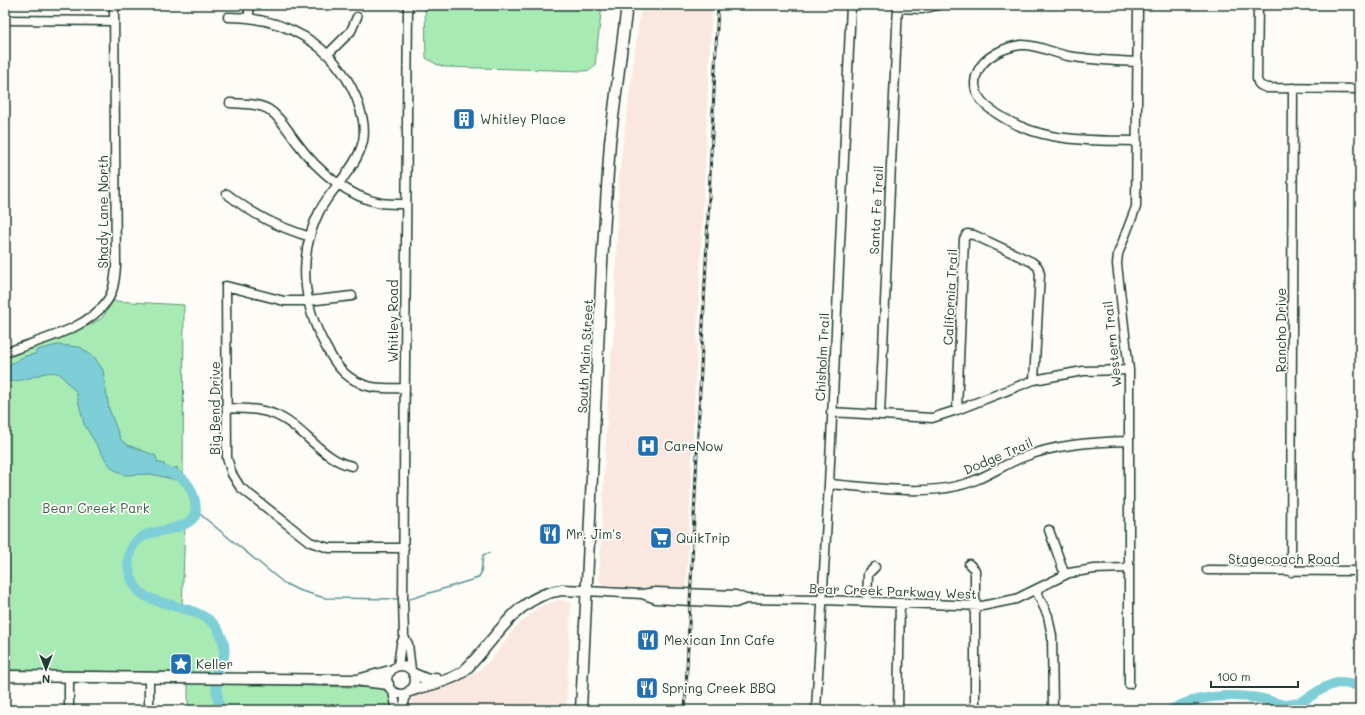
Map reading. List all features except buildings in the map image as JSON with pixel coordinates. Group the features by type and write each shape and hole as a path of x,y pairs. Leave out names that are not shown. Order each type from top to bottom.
{"main road":[{"name":"South Main Street","path":"581,710 610,142 627,5"},
{"path":"408,692 455,676 464,671 486,648 501,626 525,604 536,598 562,590 586,591"},
{"path":"413,672 428,680 469,665"},
{"path":"355,680 394,669"},
{"path":"5,676 355,680 391,688"}],"street":[{"name":"Shady Lane North","path":"5,353 44,339 78,324 101,308 107,301 112,290 116,266 114,5"},
{"path":"249,5 249,17"},
{"name":"Whitley Road","path":"394,669 404,637 405,204 408,5"},
{"name":"Chisholm Trail","path":"816,710 829,484 831,412 851,5"},
{"path":"898,7 922,9 938,5"},
{"name":"Western Trail","path":"1129,684 1129,370 1117,264 1118,254 1136,207 1138,5"},
{"path":"1258,5 1258,83 1267,88 1360,89"},
{"name":"Santa Fe Trail","path":"880,415 898,7"},
{"path":"228,17 249,17 282,25 305,37 328,54 347,79 363,118 364,136 359,152 320,210 310,237 306,254 308,301 312,320 318,333 332,359 341,371 359,383 368,386 405,388"},
{"path":"328,54 351,31 357,17"},
{"path":"5,20 114,21"},
{"path":"1137,140 1089,140 1060,138 1040,134 1018,126 998,115 979,100 975,86 978,70 986,61 995,54 1022,45 1034,46 1068,56 1096,60 1138,62"},
{"name":"Rancho Drive","path":"1291,572 1293,88"},
{"path":"230,103 252,104 270,110 278,117 308,158 325,174 364,198 380,203 405,204"},
{"path":"227,194 258,217 280,227 310,237"},
{"name":"California Trail","path":"957,410 964,239 967,234 974,234 1032,262 1038,267 1040,274 1034,380"},
{"name":"Big Bend Drive","path":"308,301 284,301 226,286 226,454 234,478 245,491 303,537 316,545 329,548 404,548"},
{"path":"308,301 352,296"},
{"path":"831,412 932,418 957,410 1034,380 1083,371 1129,370"},
{"path":"227,408 256,409 276,415 286,420 338,462 352,466"},
{"name":"Dodge Trail","path":"829,484 867,487 942,488 975,481 1020,458 1043,450 1089,442 1129,441"},
{"path":"1049,530 1065,575"},
{"path":"969,564 975,570 975,710"},
{"path":"867,602 868,574 875,566"},
{"name":"Bear Creek Parkway West","path":"586,591 642,594 656,592 736,595 746,599 823,600 976,606 1016,599 1065,575 1094,569 1129,568"},
{"name":"Stagecoach Road","path":"1207,570 1291,572 1360,571"},
{"path":"1036,590 1048,616 1052,636 1053,710"},
{"path":"898,710 900,603"},
{"name":"Whitley Road","path":"404,637 408,644 413,672"},
{"path":"397,710 388,675 394,669 408,667 413,672 415,683 408,692 403,710"},
{"path":"69,676 69,710"},
{"path":"149,677 149,710"},
{"path":"391,688 398,694 408,692"}],"shaded area":[{"path":"641,5 712,5 686,589 605,586 599,580 609,377 614,331 619,174"},
{"path":"558,600 571,602 566,710 410,710 413,695 431,687 462,679 480,670 497,653 513,630 538,607"}],"green space":[{"path":"425,5 602,5 595,65 591,70 585,71 445,67 436,64 426,58"},
{"name":"Bear Creek Park","path":"113,301 184,305 183,478 194,496 195,509 194,515 185,526 182,607 211,624 223,641 225,650 223,661 216,673 5,670 5,353 90,325 102,318"},
{"path":"188,682 377,688 388,691 395,710 188,710"}],"water":[{"path":"57,345 80,347 95,358 103,370 109,409 121,440 128,445 156,456 157,462 164,464 165,467 172,469 177,467 178,471 181,472 176,480 151,474 125,475 113,469 107,462 84,424 76,392 60,374 41,374 5,384 5,367 25,356 35,354 37,350"}],"waterway":[{"path":"166,471 181,478 189,486 194,496 196,506 195,516 187,523 178,527 149,534 140,538 133,545 129,556 129,571 135,586 151,599 187,609 209,620 217,628 223,640 225,652 216,675 218,701 221,710"},
{"path":"196,511 284,583 298,590 325,598 399,599"},
{"path":"410,599 478,578 481,573 483,555 489,553"},
{"path":"1171,710 1191,701 1225,696 1265,699 1285,705 1293,704 1306,699 1325,687 1338,683 1360,685"}],"railway":[{"path":"685,710 718,5"}],"place":[{"name":"Whitley Place","path":"464,119"},
{"name":"CareNow","path":"648,446"},
{"name":"Mr. Jim's","path":"550,534"},
{"name":"QuikTrip","path":"661,538"},
{"name":"Mexican Inn Cafe","path":"648,640"},
{"name":"Keller","path":"181,664"},
{"name":"Spring Creek BBQ","path":"647,688"}]}
